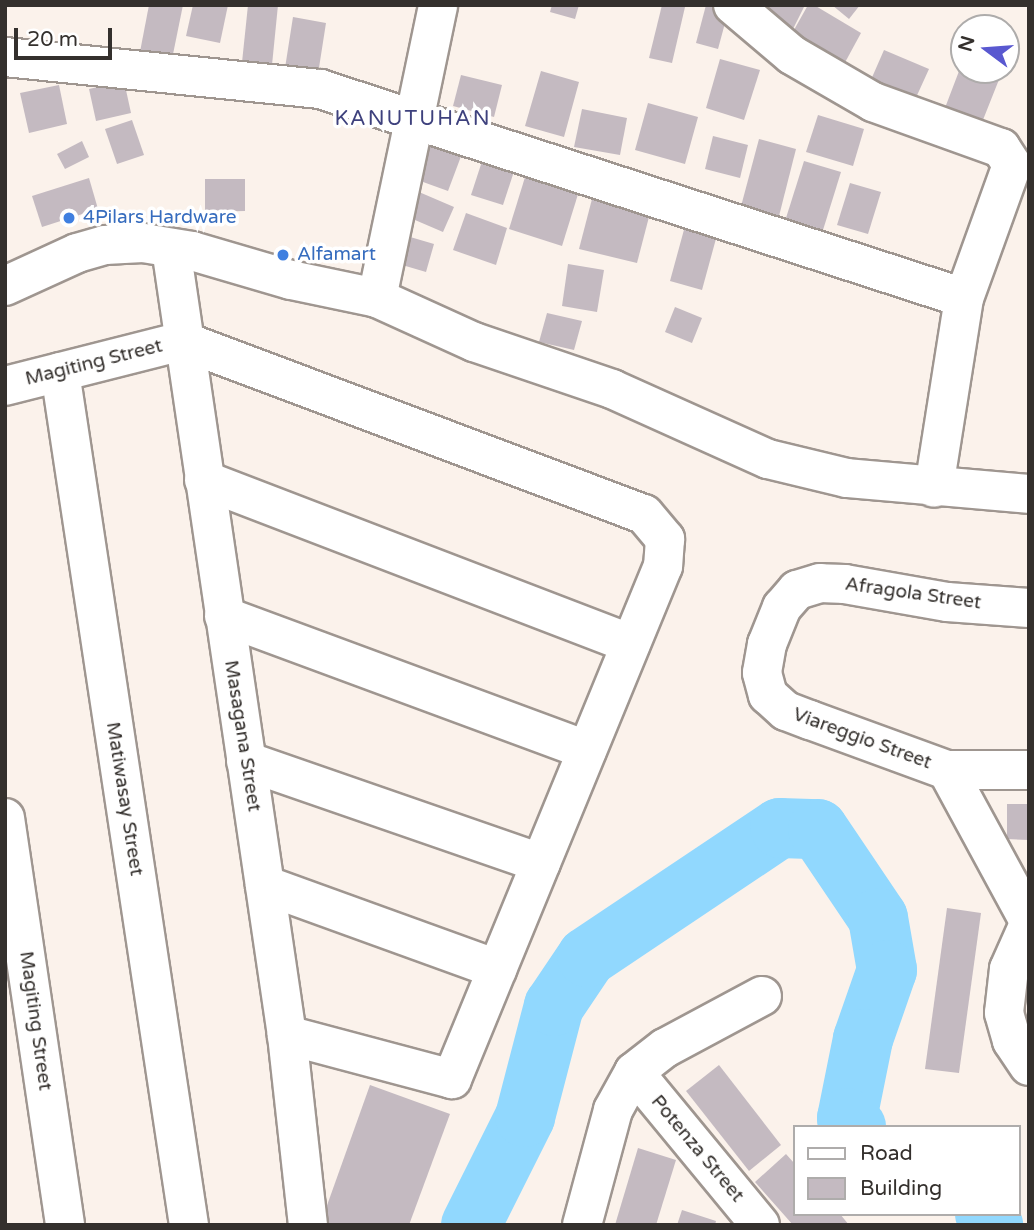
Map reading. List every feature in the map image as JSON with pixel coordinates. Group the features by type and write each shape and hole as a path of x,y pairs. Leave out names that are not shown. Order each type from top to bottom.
{"street":[{"path":"377,298 438,5"},
{"path":"733,5 792,55 873,102 1001,148 1012,165 1008,184 964,298 933,488"},
{"path":"5,57 320,89 964,298"},
{"path":"5,286 77,253 104,245 143,243 171,248 291,280 377,298 474,342 612,388 768,459 847,478 933,488 1029,494"},
{"name":"Masagana Street","path":"171,248 287,1035 308,1225"},
{"path":"183,341 644,514 665,539 663,566 452,1079 287,1035"},
{"name":"Magiting Street","path":"5,386 183,341"},
{"name":"Matiwasay Street","path":"60,372 189,1225"},
{"path":"204,480 631,644"},
{"name":"Afragola Street","path":"797,590 820,583 845,584 947,602 1029,608"},
{"name":"Viareggio Street","path":"797,590 782,607 767,644 762,673 768,695 786,711 947,770 1029,922 1009,970 1004,1013 1012,1041 1029,1066"},
{"path":"224,616 587,750"},
{"path":"246,761 541,863"},
{"path":"947,770 1029,770"},
{"name":"Magiting Street","path":"5,818 65,1225"},
{"path":"265,886 497,968"},
{"path":"582,1225 613,1110 634,1072 665,1048 762,996"},
{"name":"Potenza Street","path":"634,1072 757,1223"}],"building":[{"path":"149,5 183,5 171,64 139,57"},
{"path":"193,5 228,5 220,43 186,36"},
{"path":"248,5 278,5 271,75 241,72"},
{"path":"552,5 579,5 575,19 550,12"},
{"path":"662,5 685,7 672,63 649,58"},
{"path":"706,5 728,12 718,49 696,43"},
{"path":"763,5 805,5 793,29 760,12"},
{"path":"808,5 814,5 861,33 842,68 790,37"},
{"path":"832,5 860,5 849,19"},
{"path":"293,17 326,23 318,74 285,68"},
{"path":"884,50 929,69 914,102 870,82"},
{"path":"720,59 760,70 744,120 706,108"},
{"path":"541,71 579,82 564,137 525,126"},
{"path":"461,75 502,85 494,117 453,106"},
{"path":"124,81 131,113 96,121 89,89"},
{"path":"954,84 997,84 977,135 940,121"},
{"path":"59,85 67,124 29,133 20,93"},
{"path":"648,103 698,117 685,164 635,150"},
{"path":"582,109 627,118 620,155 574,147"},
{"path":"818,115 864,129 853,166 806,152"},
{"path":"132,120 144,155 117,164 105,129"},
{"path":"430,130 466,143 448,191 412,178"},
{"path":"713,136 748,145 740,178 705,169"},
{"path":"759,139 796,149 778,220 740,210"},
{"path":"82,141 89,157 65,169 57,154"},
{"path":"487,146 519,156 503,205 471,195"},
{"path":"804,161 841,172 823,230 786,218"},
{"path":"526,174 579,191 562,246 509,229"},
{"path":"89,178 98,209 42,227 32,196"},
{"path":"205,179 245,179 245,211 205,212"},
{"path":"850,183 881,192 868,234 837,225"},
{"path":"419,192 454,207 443,232 408,217"},
{"path":"592,199 650,213 637,263 579,249"},
{"path":"466,213 507,228 496,265 453,250"},
{"path":"685,226 717,235 702,290 670,281"},
{"path":"400,234 434,244 426,272 392,262"},
{"path":"568,264 604,270 597,312 562,306"},
{"path":"675,307 702,318 692,343 665,332"},
{"path":"547,313 582,321 574,350 539,342"},
{"path":"1007,804 1029,804 1029,840 1007,839"},
{"path":"947,908 981,913 959,1073 925,1069"},
{"path":"719,1065 781,1145 749,1171 686,1091"},
{"path":"370,1085 450,1114 409,1225 320,1225"},
{"path":"638,1148 676,1160 656,1225 615,1225"},
{"path":"786,1154 792,1161 792,1216 842,1216 849,1225 793,1225 755,1182"},
{"path":"682,1210 716,1221 715,1225 677,1225"}],"waterway":[{"path":"471,1225 525,1117 554,1006 587,957 780,828 818,829 878,918 887,970 863,1039 847,1118 854,1125"},
{"path":"986,1216 993,1225"}],"place":[{"name":"4Pilars Hardware","path":"69,218"},
{"name":"Alfamart","path":"283,255"}],"district":[{"name":"KANUTUHAN","path":"413,119"}]}
